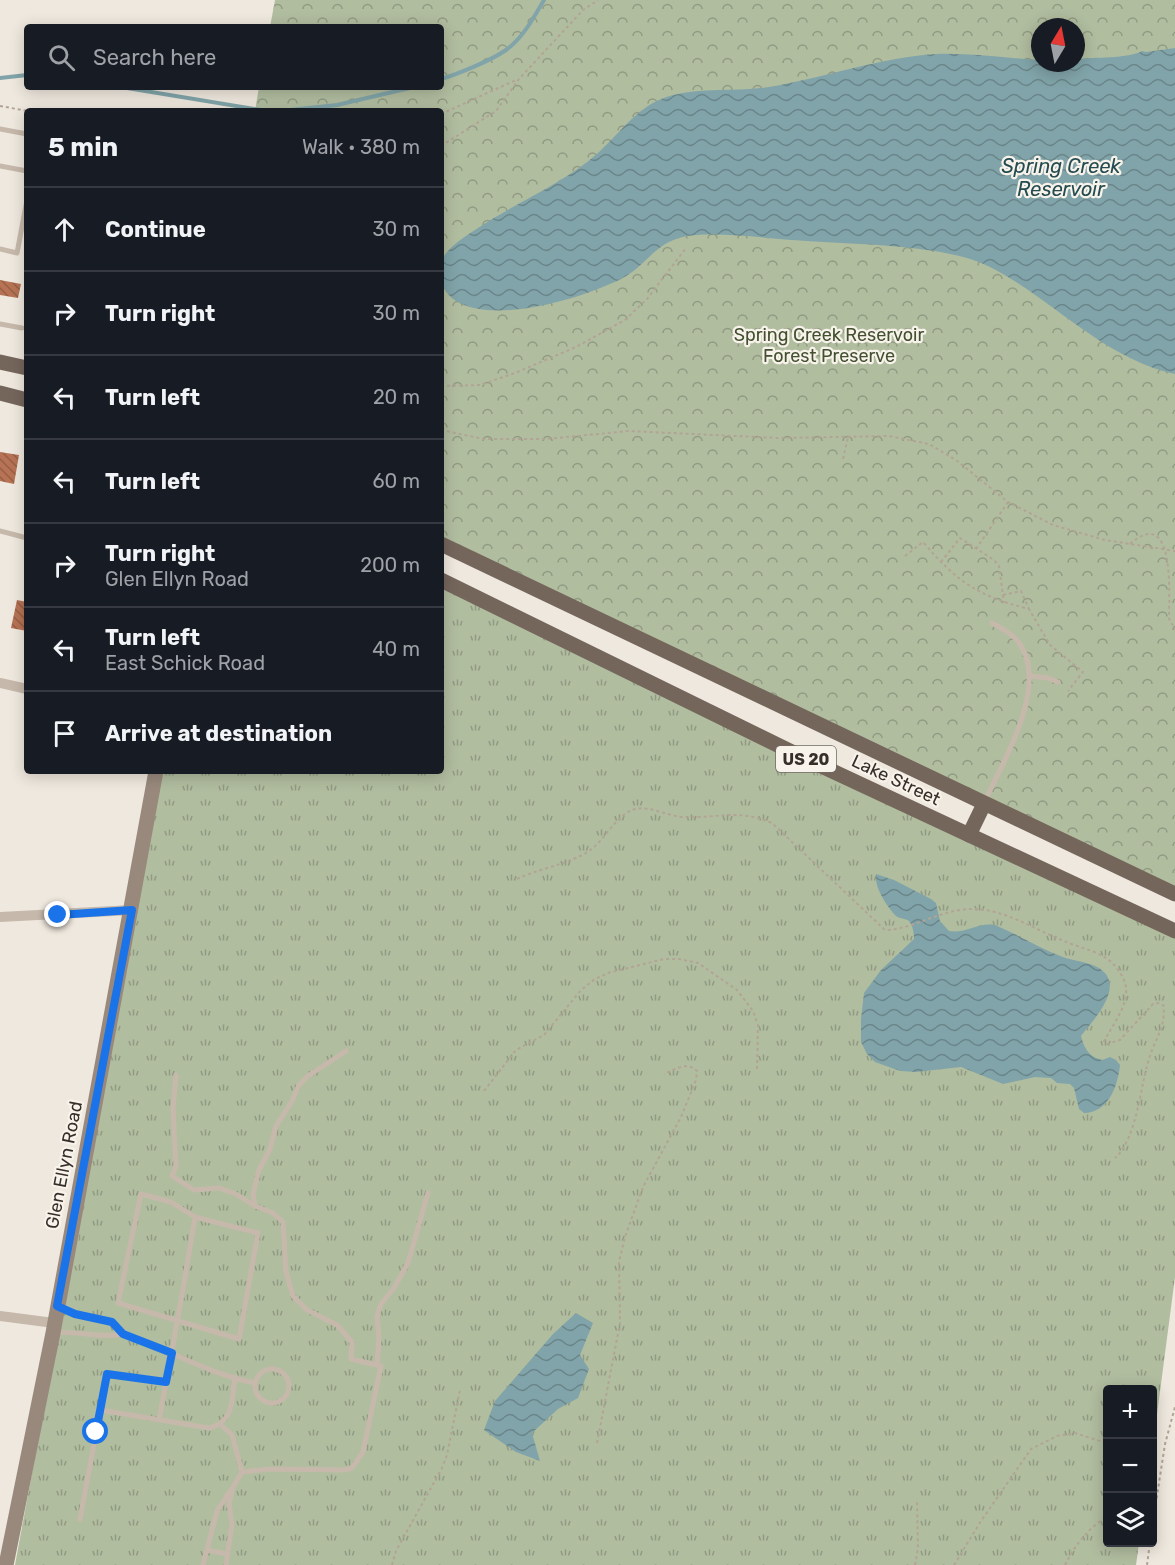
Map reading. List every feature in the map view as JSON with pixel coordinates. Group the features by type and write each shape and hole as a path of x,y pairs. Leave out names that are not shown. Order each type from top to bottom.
{"main road":[{"path":"0,362 24,367"},
{"path":"0,393 24,398"},
{"name":"Lake Street","path":"444,545 1175,894"},
{"name":"Lake Street","path":"444,581 636,677 1175,931"},
{"path":"969,835 984,804"}],"street":[{"path":"0,683 24,688"},
{"name":"Glen Ellyn Road","path":"6,1565 132,910 155,774"},
{"path":"0,917 132,910"},
{"path":"0,1316 53,1328"}],"lane":[{"path":"0,129 24,133"},
{"path":"0,166 24,170"},
{"path":"0,249 17,252 24,216"},
{"path":"0,324 22,328"},
{"path":"0,531 24,537"},
{"path":"984,804 1019,724 1028,696 1030,676 1024,651 1016,639 992,622"},
{"path":"1030,676 1048,678 1058,682"},
{"path":"255,1206 253,1194 260,1170 270,1149 276,1126 299,1085 308,1076 346,1051"},
{"path":"176,1075 173,1109 176,1166 172,1176 194,1190 219,1188 236,1194 255,1206 273,1213 283,1222 286,1272 293,1296 307,1310 337,1325 352,1342 351,1359 381,1366 363,1452 352,1468 270,1469 242,1472"},
{"path":"376,1365 379,1339 377,1316 381,1304 394,1288 408,1263 428,1192"},
{"path":"141,1194 171,1202 195,1217 258,1233 239,1339 118,1304 141,1194"},
{"path":"159,1420 195,1217"},
{"path":"57,1306 75,1314 112,1322 123,1334 255,1383"},
{"path":"53,1328 106,1337 123,1334"},
{"path":"275,1370 282,1372 286,1377 289,1390 281,1400 268,1403 258,1395 255,1383 263,1372 275,1370"},
{"path":"80,1519 107,1374 166,1382"},
{"path":"100,1410 209,1428 221,1425 228,1416 235,1377"},
{"path":"203,1565 217,1511 242,1472 232,1435 221,1425"},
{"path":"226,1565 232,1524 229,1503 233,1487"},
{"path":"207,1550 227,1554"}],"path":[{"path":"444,144 496,111 519,79 583,10 598,0"},
{"path":"444,113 519,79"},
{"path":"0,106 24,110"},
{"path":"444,386 480,385 515,373 576,347 625,320 646,299 686,248"},
{"path":"444,431 484,439 546,439 629,431 778,438 889,436 929,444 956,460 1008,502 1070,531 1175,551"},
{"path":"843,459 848,437"},
{"path":"976,549 1008,502"},
{"path":"1130,544 1143,534 1164,538 1170,550 1169,619 1175,629"},
{"path":"941,562 960,538 999,566 1004,603"},
{"path":"905,556 923,542 959,580 973,589 1004,603 1029,609"},
{"path":"1003,595 1022,591 1029,609 1050,645 1083,672 1068,691"},
{"path":"517,879 535,871 552,868 591,850 631,810 639,808 681,817 733,814 756,816 772,823 880,928 890,930 947,912 983,909 1000,913 1109,960 1118,970 1126,986 1126,1000 1104,1041 1107,1044 1120,1040 1153,1004 1159,1003 1164,1006 1161,1033 1150,1055 1126,1142 1115,1158"},
{"path":"484,1091 516,1050 544,1035 581,990 608,973 664,959 698,963 737,990 753,1011 758,1025 757,1072"},
{"path":"597,1443 620,1323 619,1262 625,1237 643,1187 681,1117 696,1080 697,1071 685,1065 664,1074"},
{"path":"392,1565 396,1551 445,1461 460,1390"},
{"path":"1157,1496 1165,1444 1175,1407"},
{"path":"954,1565 981,1521 1031,1449 1058,1436 1075,1433 1103,1442"},
{"path":"915,1565 918,1548 917,1501"},
{"path":"1065,1565 1089,1529 1103,1519"},
{"path":"1147,1565 1149,1547"}],"green space":[{"name":"Spring Creek Reservoir Forest Preserve","path":"275,0 1175,0 1175,893 444,544 444,108 256,108 258,90 444,90 444,24 271,24"},
{"path":"444,586 1175,931 1175,1277 1157,1414 1157,1385 1103,1385 1103,1547 1138,1547 1136,1565 15,1565 161,774 444,774"}],"water":[{"name":"Spring Creek Reservoir","path":"1175,48 1175,374 1149,366 1102,342 1036,295 990,267 950,254 901,247 737,235 696,235 682,237 662,246 621,279 585,294 539,306 515,310 473,308 456,301 444,288 444,256 455,244 570,174 598,153 641,111 661,99 697,91 769,87 873,63 915,56 962,54 1031,59 1031,72 1085,72 1085,59 1119,57 1142,51"},
{"path":"876,874 894,880 931,899 936,903 940,921 949,931 995,925 1063,957 1095,966 1107,975 1110,984 1105,1003 1081,1036 1086,1048 1094,1057 1102,1060 1110,1057 1120,1065 1114,1089 1105,1103 1092,1112 1084,1113 1079,1109 1074,1088 1070,1084 1057,1083 1051,1078 1035,1077 1003,1084 961,1067 916,1072 900,1071 875,1062 867,1054 861,1042 864,993 881,970 914,939 909,921 896,916 885,902 877,885"},
{"path":"576,1313 593,1323 580,1355 589,1369 578,1398 558,1409 532,1433 540,1461 516,1452 484,1430 495,1401 553,1334"}],"building":[{"path":"0,280 21,284 18,298 0,295"},
{"path":"0,452 19,455 14,484 0,481"},
{"path":"17,600 24,601 24,630 11,628"}],"waterway":[{"path":"444,78 475,66 506,50 523,33 544,0"},
{"path":"0,78 24,75"},
{"path":"139,90 249,108"},
{"path":"309,108 337,105 401,90"}],"route":[{"path":"58,915 132,910 57,1306 75,1314 112,1322 123,1334 172,1353 166,1382 107,1374 96,1432"}]}
